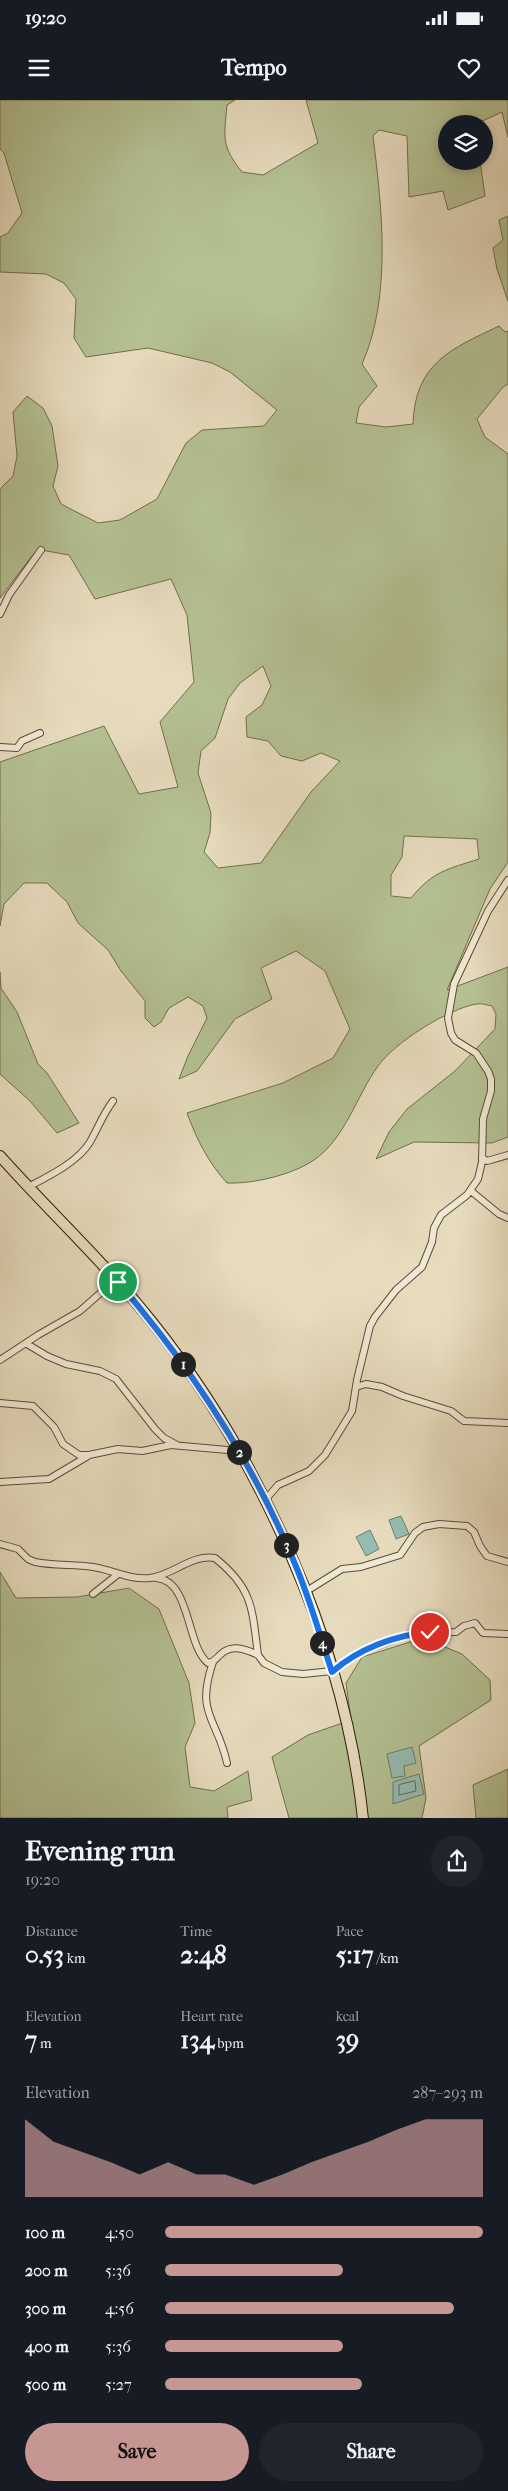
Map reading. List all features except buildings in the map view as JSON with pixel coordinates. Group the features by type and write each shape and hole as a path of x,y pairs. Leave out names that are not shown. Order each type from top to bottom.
{"main road":[{"path":"1,1159 118,1282 152,1322 201,1388 266,1499 296,1565 332,1672 355,1764 363,1818"}],"street":[{"path":"0,614 9,595 41,550"},
{"path":"0,747 17,748 22,741 40,734"},
{"path":"266,1499 278,1484 309,1471 326,1455 352,1412 370,1326 396,1290 422,1267 432,1242 434,1228 442,1215 471,1191 478,1179 482,1158 483,1119 491,1091 491,1079 476,1053 455,1040 451,1033 448,1018 454,984 488,911 508,880"},
{"path":"28,1187 79,1156 90,1142 112,1101"},
{"path":"482,1158 487,1161 508,1155"},
{"path":"471,1191 508,1218"},
{"path":"0,1360 38,1334 80,1311 105,1289 118,1282"},
{"path":"26,1344 66,1364 100,1371 116,1379 155,1429 164,1438 178,1446"},
{"path":"356,1387 366,1384 382,1387 403,1396 451,1411 464,1421 508,1423"},
{"path":"0,1403 33,1406 54,1427 64,1444 79,1455 89,1455 118,1449 142,1451 178,1446 239,1451"},
{"path":"0,1482 49,1479 89,1455"},
{"path":"305,1592 342,1569 361,1567 400,1555 415,1533 423,1527 439,1524 467,1526 474,1532 487,1556 508,1562"},
{"path":"0,1544 18,1549 28,1559 36,1562 94,1567 117,1575 162,1578 172,1587 182,1601 199,1654 208,1663 213,1662"},
{"path":"148,1578 171,1573 198,1558 215,1558 238,1580 248,1596 258,1656"},
{"path":"94,1594 117,1575"},
{"path":"227,1763 224,1745 208,1716 205,1698 213,1662 228,1649 248,1650 258,1656 264,1663 282,1672 303,1674 332,1672 358,1653 412,1633 456,1632 470,1623 475,1623 483,1633 508,1634"}],"green space":[{"path":"0,100 235,100 227,105 225,141 227,148 242,172 263,175 318,143 306,100 508,100 508,137 502,112 493,116 438,115 438,170 481,170 485,196 448,210 443,191 409,197 407,136 379,130 373,136 381,222 381,281 378,310 362,364 377,386 359,407 356,423 386,427 413,424 415,403 421,386 428,372 439,361 466,342 499,326 505,332 508,331 508,384 503,387 477,419 485,437 508,454 508,862 490,889 447,990 508,967 508,1137 492,1143 414,1142 376,1159 389,1132 407,1109 455,1071 495,1029 496,1014 492,1006 477,1004 452,1012 438,1019 396,1047 378,1066 370,1078 334,1141 314,1160 295,1170 272,1178 227,1183 214,1167 204,1150 187,1113 283,1083 333,1058 350,1029 325,971 296,951 261,968 272,999 235,1019 197,1071 179,1079 207,1018 203,1006 188,997 169,1008 161,1022 154,1027 145,1018 145,1001 121,971 108,950 78,923 67,902 47,883 24,883 4,904 0,926 0,762 104,726 139,794 178,787 160,722 194,682 187,615 171,579 95,599 69,555 41,550 32,556 0,598 0,489 13,476 17,456 13,412 27,396 43,408 52,426 58,466 53,486 61,504 98,523 120,520 157,499 186,443 202,430 264,426 277,410 230,372 212,363 148,348 86,357 74,338 76,299 64,283 46,274 0,272 0,237 8,233 22,213 4,153 0,149","holes":["263,666 271,686 262,705 246,717 247,737 268,741 281,756 302,761 321,753 340,761 311,792 261,863 218,868 204,852 210,833 211,813 198,773 201,751 215,738 228,699 240,683","404,836 477,839 479,859 434,876 411,898 391,896 391,875 402,857"]},
{"path":"508,216 508,301 497,269 493,248 503,240 499,220"},
{"path":"0,972 1,988 17,1012 38,1064 47,1073 79,1123 57,1133 30,1101 0,1074"},
{"path":"0,1572 16,1598 77,1597 129,1588 159,1609 189,1683 195,1723 185,1747 190,1787 214,1791 248,1771 252,1800 227,1807 228,1818 0,1818"},
{"path":"423,1638 462,1654 490,1680 491,1700 419,1746 426,1798 422,1818 289,1818 272,1757 308,1735 351,1720 346,1683 362,1657"},
{"path":"508,1769 508,1818 476,1818 473,1785"}],"water":[{"path":"401,1516 409,1534 396,1539 389,1520"},
{"path":"370,1530 379,1549 366,1556 356,1537"},
{"path":"412,1747 416,1763 404,1766 405,1776 392,1778 387,1754"},
{"path":"419,1774 424,1794 393,1804 393,1782"}],"route":[{"path":"118,1282 152,1322 201,1388 266,1499 296,1565 332,1672 358,1653 412,1633 430,1632"}]}
